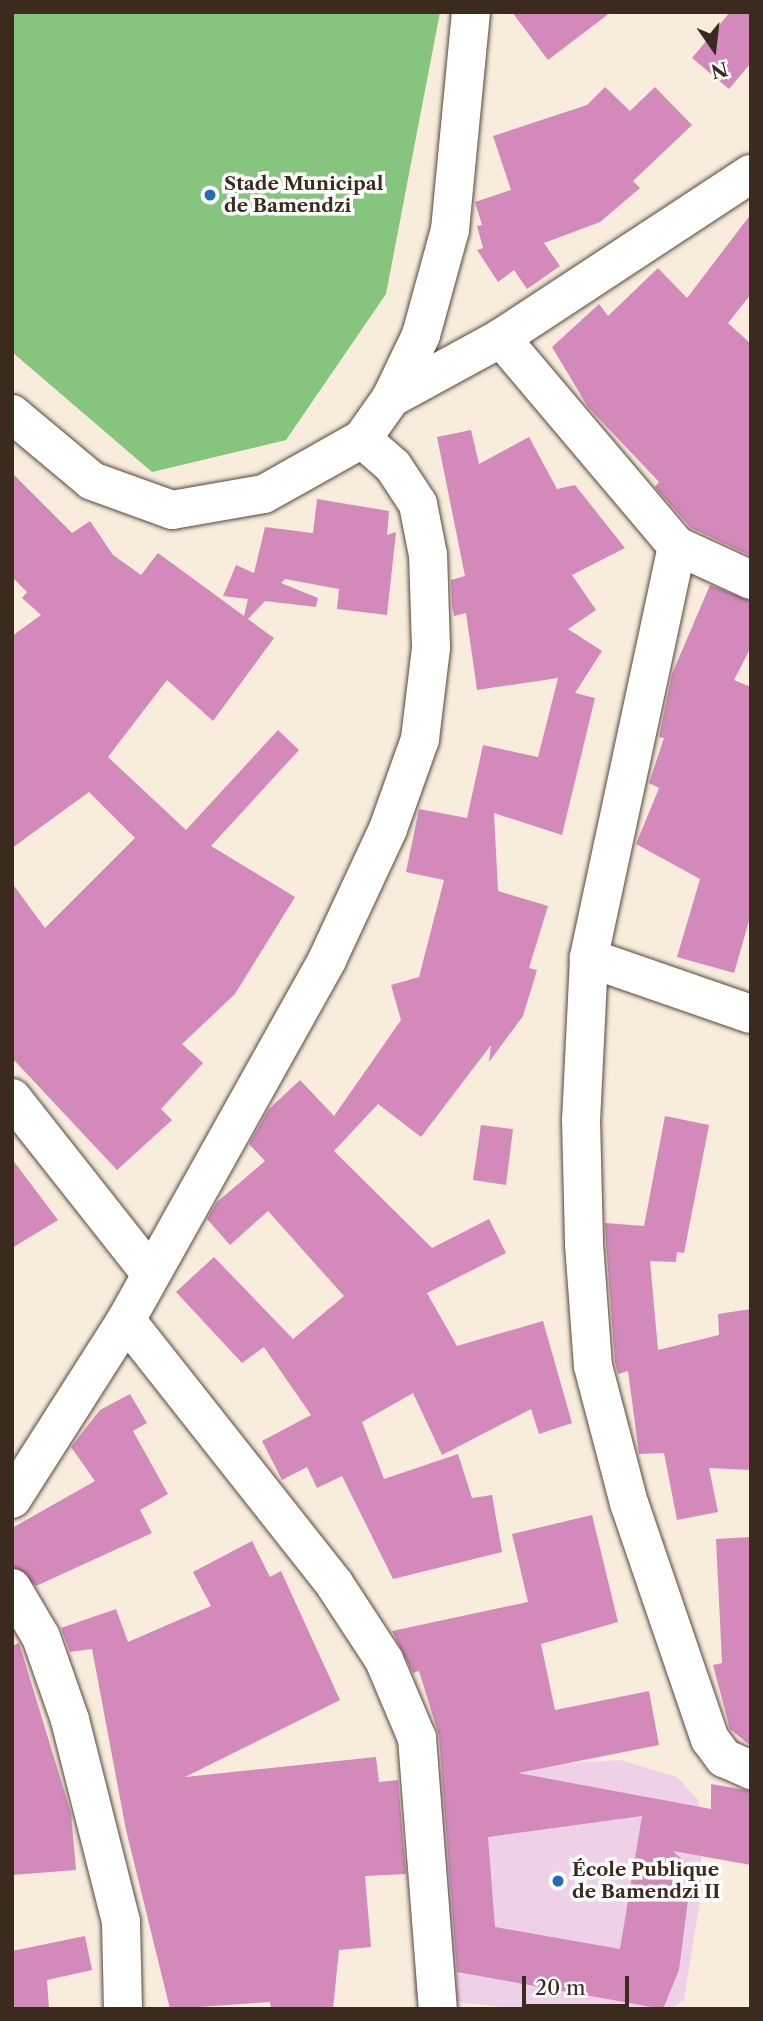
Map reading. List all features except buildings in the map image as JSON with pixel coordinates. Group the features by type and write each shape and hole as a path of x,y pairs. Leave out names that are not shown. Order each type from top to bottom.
{"street":[{"path":"12,414 92,481 172,510 264,494 362,439 391,398 421,335 450,230 471,12"},
{"path":"391,398 501,338 751,174"},
{"path":"501,338 677,546 751,580"},
{"path":"12,1499 126,1320 327,960 388,829 420,739 431,648 428,555 418,504 393,466 362,439"},
{"path":"677,546 589,958 581,1119 593,1366 629,1503 710,1740 724,1758 751,1770"},
{"path":"589,958 751,1014"},
{"path":"12,1098 150,1273"},
{"path":"126,1320 335,1585 384,1660 417,1738 438,2009"},
{"path":"12,1588 41,1637 70,1720 121,1922 123,2009"}],"shaded area":[{"name":"École Publique de Bamendzi II","path":"620,1760 677,1777 699,1801 702,1888 684,2000 670,2009 521,2009 414,1997 418,1772"}],"green space":[{"name":"Stade Municipal de Bamendzi","path":"12,12 440,12 386,294 286,440 152,472 12,352"}],"place":[{"name":"Stade Municipal de Bamendzi","path":"210,195"},
{"name":"École Publique de Bamendzi II","path":"558,1881"}]}
